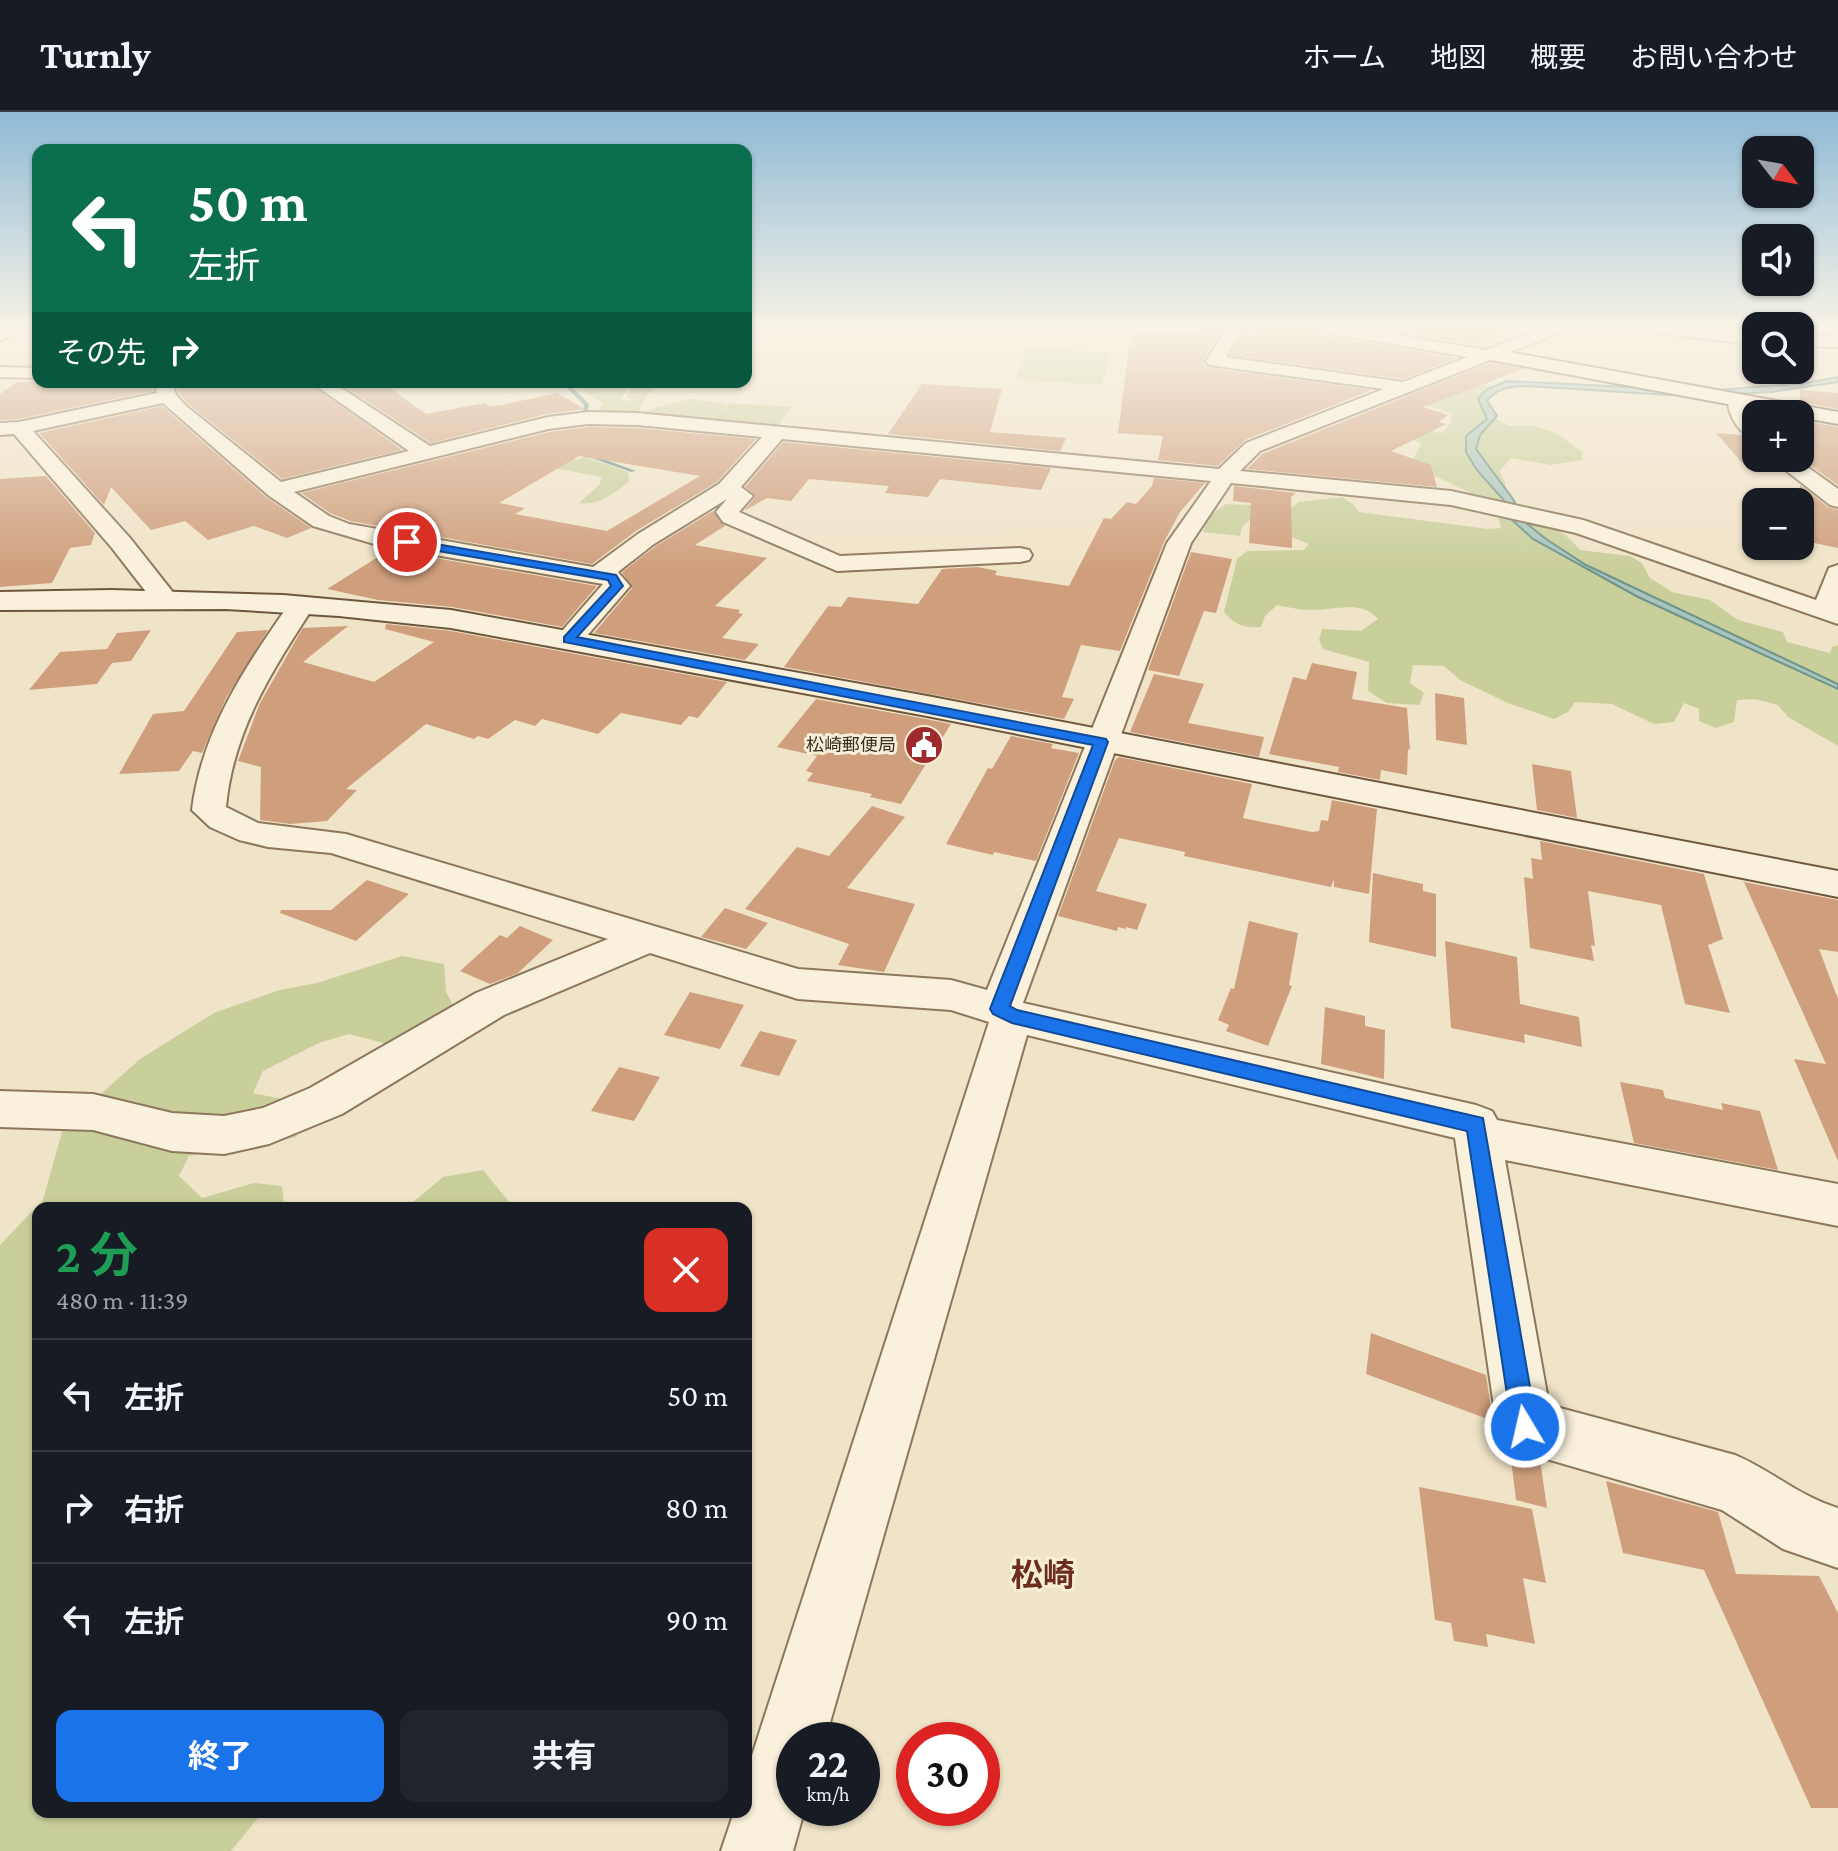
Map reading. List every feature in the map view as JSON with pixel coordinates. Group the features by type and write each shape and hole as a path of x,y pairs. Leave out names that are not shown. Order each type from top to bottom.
{"street":[{"path":"9,428 84,409"},
{"path":"178,409 276,490 321,521 341,529 612,578 617,586 569,639"},
{"path":"361,409 425,452"},
{"path":"757,1851 1006,1013 1101,742 1179,543 1235,462 1253,447 1348,409"},
{"path":"1788,409 1838,418"},
{"path":"276,490 548,423 588,418 637,419 1451,498 1595,531 1832,614 1838,573"},
{"path":"9,428 121,543 166,600"},
{"path":"598,575 646,539 727,489 777,433"},
{"path":"1800,472 1838,500"},
{"path":"727,489 742,496 727,512 731,517 837,564 1020,555"},
{"path":"0,601 166,600 383,610 569,639 1838,884"},
{"path":"301,606 252,679 215,758 209,810 221,822 260,834 334,842 798,984 951,995 1006,1013 1476,1124 1525,1427 1735,1484 1804,1528 1838,1538"},
{"path":"0,1109 93,1112 185,1133 224,1135 269,1125 326,1101 490,1004 646,939"},
{"path":"1478,1136 1838,1205"}],"green space":[{"path":"599,409 640,409 638,413 594,415"},
{"path":"722,409 705,425 642,418 647,410"},
{"path":"724,409 790,409 775,430 708,424"},
{"path":"1438,409 1492,409 1497,419 1509,426 1532,425 1558,434 1582,452 1582,460 1551,465 1511,458 1500,471 1506,485 1499,501 1487,499 1409,467 1421,444 1408,435 1418,428 1441,433 1451,423 1452,414"},
{"path":"585,457 628,472 629,482 599,501 579,503 599,485 602,477 553,468 569,458 576,460"},
{"path":"1342,497 1359,512 1488,529 1501,528 1498,518 1533,520 1553,527 1580,550 1630,556 1642,563 1650,578 1672,592 1710,600 1738,620 1783,632 1787,642 1830,653 1832,647 1838,645 1838,746 1788,717 1778,705 1755,699 1737,700 1734,722 1716,728 1699,721 1699,709 1684,703 1674,722 1654,724 1612,704 1575,702 1568,712 1554,719 1508,703 1460,680 1444,666 1413,665 1410,683 1424,693 1419,705 1387,703 1368,691 1369,662 1323,649 1319,640 1322,629 1361,631 1378,619 1371,613 1346,607 1306,610 1277,605 1265,616 1261,627 1240,625 1228,616 1224,612 1237,559 1247,551 1304,550 1309,544 1250,520 1242,526 1240,536 1203,532 1204,519 1226,504 1292,507 1299,502"},
{"path":"402,956 444,964 446,992 453,1005 387,1044 349,1034 319,1043 263,1071 253,1093 287,1100 297,1137 189,1156 179,1176 202,1198 254,1183 282,1186 283,1202 41,1202 63,1128 140,1059 214,1013 280,990 317,983"},
{"path":"483,1170 509,1202 413,1202 443,1177"},
{"path":"32,1212 32,1818 258,1818 231,1851 0,1851 0,1245"}],"water":[{"path":"1483,409 1492,409 1497,416 1480,435 1476,449 1513,499 1526,523 1546,539 1586,565 1838,684 1838,689 1638,597 1533,539 1513,521 1508,505 1476,469 1466,452 1466,436 1487,419"}],"building":[{"path":"0,409 66,409 19,419 0,420"},
{"path":"148,409 166,409 266,497 311,528 287,538 254,526 208,540 185,521 151,530 111,487 104,505 39,433"},
{"path":"194,409 346,409 402,450 282,479"},
{"path":"379,409 419,409 426,414 452,409 584,409 547,414 431,443"},
{"path":"905,409 996,409 990,432 1066,438 1060,451 888,434"},
{"path":"1121,409 1323,409 1245,440 1218,466 1158,460 1163,436 1118,433"},
{"path":"1374,409 1430,409 1448,415 1439,422 1446,424 1391,451 1431,465 1437,487 1247,469 1262,454"},
{"path":"1814,423 1838,427 1838,485 1814,468"},
{"path":"588,427 637,428 756,439 717,482 636,531 592,564 350,521 330,513 301,493 549,432","holes":["579,456 700,476 607,531 515,514 525,508 499,503"]},
{"path":"1716,433 1742,435 1742,463"},
{"path":"783,442 1051,468 1041,490 940,479 928,497 885,493 889,486 809,479 791,501 767,498 744,511 756,496 745,487"},
{"path":"46,476 95,533 91,545 70,548 52,583 0,587 0,479"},
{"path":"1154,478 1205,483 1180,512 1164,542 1120,651 1081,645 1062,697 1074,699 1064,719 784,667 828,606 841,607 848,597 918,604 942,569 978,567 997,571 995,575 1069,586 1104,518 1111,519 1127,502 1136,504 1152,486"},
{"path":"1234,486 1296,493 1291,497 1292,548 1249,543 1251,503 1233,501"},
{"path":"1814,496 1828,507 1838,510 1838,548 1814,543"},
{"path":"713,511 725,526 695,545 767,558 715,606 740,610 738,613 743,614 722,638 759,644 745,660 594,633 632,588 622,572 656,546"},
{"path":"389,550 597,586 562,627 452,607 378,600 327,589"},
{"path":"1191,552 1232,559 1216,613 1204,611 1179,676 1148,670"},
{"path":"386,624 451,631 727,682 698,718 689,716 681,725 621,713 598,734 542,719 535,726 515,720 488,739 478,736 474,739 426,724 346,789 357,790 327,821 290,824 260,820 261,767 238,761 260,703 301,631 303,628 348,626 303,662 374,682 434,642 385,629"},
{"path":"151,630 131,661 112,663 97,684 29,690 60,652 107,649 117,633"},
{"path":"268,630 226,698 202,753 193,751 179,771 119,774 153,714 184,711 237,632"},
{"path":"1312,663 1357,672 1352,699 1407,708 1410,750 1407,775 1381,770 1380,780 1338,772 1339,767 1269,754 1293,677 1306,680"},
{"path":"1154,674 1204,684 1188,723 1264,737 1259,757 1130,732"},
{"path":"1435,693 1464,698 1467,745 1436,740"},
{"path":"816,699 951,724 901,804 870,797 872,794 807,781 813,773 806,771 817,756 777,747"},
{"path":"1011,736 1053,744 1051,748 1079,753 1036,861 946,844 988,768 992,769"},
{"path":"1119,757 1252,784 1243,818 1312,832 1319,831 1321,820 1328,821 1332,800 1377,809 1369,894 1334,887 1334,879 1331,887 1184,856 1185,852 1119,838 1096,891 1147,904 1137,930 1118,927 1117,931 1058,916 1115,760"},
{"path":"1532,764 1571,771 1577,818 1537,810"},
{"path":"872,806 905,817 847,888 915,904 884,972 838,965 849,944 745,909 797,847 829,856"},
{"path":"1540,841 1704,874 1723,939 1708,945 1730,1013 1685,1004 1661,905 1588,891 1594,961 1530,948 1524,877 1533,879 1531,858 1542,860"},
{"path":"1373,873 1423,884 1423,891 1436,894 1436,957 1369,942"},
{"path":"367,880 409,894 356,941 280,913 281,910 331,910"},
{"path":"1744,882 1838,900 1838,952 1819,949 1838,999 1838,1161 1794,1059 1826,1064"},
{"path":"725,908 768,923 746,949 701,937"},
{"path":"1249,921 1298,933 1289,985 1292,986 1268,1046 1226,1031 1229,1025 1218,1020 1231,988 1234,989"},
{"path":"520,926 553,940 518,973 490,984 460,971 500,935 507,938"},
{"path":"1445,941 1517,957 1520,1004 1579,1017 1582,1047 1524,1034 1525,1043 1451,1028"},
{"path":"690,992 744,1005 720,1049 664,1035"},
{"path":"1325,1007 1365,1016 1365,1026 1385,1030 1384,1079 1321,1064"},
{"path":"760,1031 797,1040 779,1076 740,1066"},
{"path":"619,1067 660,1077 634,1121 591,1111"},
{"path":"1620,1082 1663,1090 1665,1098 1723,1110 1721,1103 1760,1111 1778,1170 1634,1143"},
{"path":"1371,1333 1486,1375 1493,1421 1366,1374"},
{"path":"1510,1451 1540,1460 1547,1508 1516,1500"},
{"path":"1606,1481 1718,1512 1736,1574 1819,1576 1838,1613 1838,1808 1811,1808 1704,1570 1623,1553"},
{"path":"1419,1487 1532,1509 1546,1583 1523,1578 1535,1644 1486,1634 1488,1647 1454,1641 1451,1623 1435,1620"}],"waterway":[{"path":"585,416 586,409"},
{"path":"588,455 633,471"}],"place":[{"name":"松崎郵便局","path":"924,745"}],"district":[{"name":"松崎","path":"1043,1575"}],"route":[{"path":"407,542 612,578 617,586 569,639 1101,742 1000,1009 1012,1016 1476,1124 1525,1427"}]}
